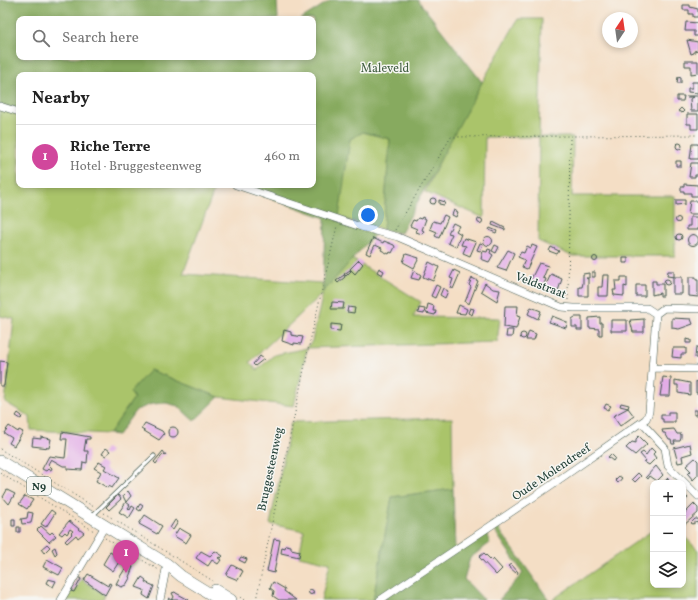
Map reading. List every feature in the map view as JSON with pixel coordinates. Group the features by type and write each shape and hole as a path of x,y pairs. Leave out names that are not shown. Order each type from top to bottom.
{"main road":[{"name":"N9","path":"0,462 92,514 102,530 166,569 182,576 220,600"},
{"name":"N9","path":"166,569 176,566 235,598"}],"street":[{"path":"0,106 16,111"},
{"name":"Veldstraat","path":"245,188 338,220 391,236 551,303 567,308 647,308 656,314"},
{"path":"698,309 664,308 656,314 648,416 642,423 665,448 668,466 698,496"},
{"path":"652,368 698,370"},
{"name":"Oude Molendreef","path":"380,600 642,423"},
{"path":"61,600 102,530"},
{"path":"160,600 166,569"}],"lane":[{"path":"92,514 154,456"}],"path":[{"path":"391,236 452,137 698,135"},
{"path":"567,308 570,137"},
{"name":"Bruggesteenweg","path":"256,600 310,343 338,220"},
{"path":"0,449 92,514 218,584"},
{"path":"0,473 102,530 166,569"},
{"path":"235,598 244,600"}],"green space":[{"name":"Maleveld","path":"0,0 277,0 278,16 16,16 16,60 316,60 316,16 306,16 331,0 418,0 482,82 401,233 383,230 390,139 363,132 350,139 339,217 375,234 323,292 325,218 243,188 316,188 316,72 16,72 16,111 0,106"},
{"path":"518,19 542,19 539,137 485,137 484,218 425,192 451,137"},
{"path":"0,106 16,111 16,188 215,188 183,274 322,283 323,292 352,259 421,302 413,317 500,318 497,342 307,348 294,406 219,397 150,370 134,398 109,434 31,430 30,417 5,402 14,319 0,316","holes":["323,293 312,341 307,348 274,355 257,370 250,362"]},
{"path":"363,132 390,139 383,230 338,217 350,139"},
{"path":"539,137 573,137 572,196 675,196 675,256 572,256 538,241"},
{"path":"150,370 219,397 194,421 178,406 166,403 152,404 136,410 118,435 109,434 134,398 130,392"},
{"path":"452,418 453,489 392,497 373,600 321,600 330,563 299,556 304,531 270,524 291,422"},
{"path":"453,489 455,549 486,532 490,543 470,558 464,579 484,600 373,600 392,497"},
{"path":"494,522 549,600 499,600 523,573 490,524"},
{"path":"650,532 650,588 686,588 686,538 698,550 698,600 552,600"},
{"path":"78,577 105,595 102,600 66,600"}],"building":[{"path":"683,5 690,5 690,7 698,9 698,17 693,17 693,14 689,14 689,10 683,10"},
{"path":"686,22 698,23 698,36 694,36 694,31 685,31"},
{"path":"687,40 698,42 698,50 691,54"},
{"path":"685,61 698,61 698,73 691,74 691,66 685,66"},
{"path":"678,77 681,78 681,83 677,83"},
{"path":"692,82 698,82 698,93 688,92 688,88 692,88"},
{"path":"677,96 684,96 683,101 677,101"},
{"path":"687,96 698,96 698,111 691,111 690,99 694,97"},
{"path":"681,108 684,111 682,113 678,111"},
{"path":"687,114 698,114 698,129 691,129 691,124 687,124"},
{"path":"679,143 682,146 679,149 676,146"},
{"path":"692,144 698,144 698,159 690,159"},
{"path":"676,161 681,161 681,166 676,166"},
{"path":"691,163 698,163 698,175 695,175 695,177 689,177"},
{"path":"684,184 698,185 698,196 691,196 691,193 684,193 684,191 681,191 681,187 684,187"},
{"path":"433,198 436,201 433,204 430,201"},
{"path":"439,200 445,202 444,205 439,204"},
{"path":"676,200 685,200 685,204 676,205"},
{"path":"690,201 698,201 698,214 688,214"},
{"path":"454,210 458,212 456,217 452,215"},
{"path":"444,215 448,217 439,238 435,236 437,232 430,229 433,221 440,223"},
{"path":"422,217 426,219 422,234 416,232 417,229 410,226 413,220 416,221 418,218 421,219"},
{"path":"678,217 681,220 678,223 675,220"},
{"path":"690,217 698,217 698,230 687,230 687,226 690,226"},
{"path":"480,218 483,221 480,224 477,221"},
{"path":"493,222 505,228 505,230 492,225"},
{"path":"453,223 459,226 456,231 461,234 456,247 448,243 452,234 448,233"},
{"path":"490,228 497,231 496,233 489,230"},
{"path":"679,234 682,237 679,240 676,237"},
{"path":"691,235 695,235 697,236 697,244 691,245 688,242 688,238"},
{"path":"488,236 493,241 488,246 483,241"},
{"path":"373,238 383,243 384,241 394,245 395,247 392,253 390,252 389,254 381,250 382,248 375,245 370,255 366,253"},
{"path":"464,238 476,242 470,256 463,253 466,246 461,245"},
{"path":"480,243 483,244 480,251 477,250"},
{"path":"495,245 499,247 496,253 492,251"},
{"path":"532,245 537,247 527,269 522,267 525,260 518,257 521,252 524,253 527,246 531,248"},
{"path":"551,247 559,251 557,254 549,251"},
{"path":"488,249 491,250 490,253 493,255 489,262 481,259 483,251 487,252"},
{"path":"508,250 514,253 506,271 497,268"},
{"path":"406,254 419,258 414,268 403,262"},
{"path":"595,256 598,259 595,262 592,259"},
{"path":"623,258 628,258 628,263 623,263"},
{"path":"359,260 363,264 355,274 350,269"},
{"path":"429,262 439,267 433,281 423,277"},
{"path":"539,263 548,266 543,278 546,279 543,287 530,281"},
{"path":"379,268 384,271 382,275 377,272"},
{"path":"350,270 351,271 346,276 344,274"},
{"path":"414,270 421,275 419,280 411,278"},
{"path":"454,270 460,273 453,289 450,288 453,279 450,278"},
{"path":"668,271 674,271 674,277 667,276"},
{"path":"592,272 595,272 595,277 592,277"},
{"path":"589,273 589,278 586,278 588,279 588,296 579,296 579,287 582,287 583,283 583,274"},
{"path":"551,274 562,279 557,294 544,289"},
{"path":"344,275 345,277 338,283 336,281"},
{"path":"603,275 609,275 608,296 598,296 598,287 602,287"},
{"path":"621,277 627,277 627,287 624,286 624,296 614,295 613,290 616,290 615,281 621,281"},
{"path":"673,277 682,277 682,294 673,294"},
{"path":"689,277 696,277 696,280 698,280 698,297 689,296"},
{"path":"472,278 478,281 469,304 465,302 471,287 469,285"},
{"path":"667,279 670,282 667,285 664,282"},
{"path":"652,281 656,281 656,284 663,284 663,296 660,296 660,293 652,295"},
{"path":"485,283 493,289 500,290 497,301 481,291"},
{"path":"436,285 440,287 435,298 431,296"},
{"path":"636,285 645,285 645,296 636,296"},
{"path":"443,288 448,291 445,298 440,295"},
{"path":"332,302 344,303 343,309 331,309"},
{"path":"428,304 434,306 433,311 436,311 435,315 426,313"},
{"path":"459,305 467,309 465,314 456,313"},
{"path":"505,306 518,306 517,316 520,317 516,329 504,327"},
{"path":"348,307 355,308 354,313 347,312"},
{"path":"531,307 541,311 538,319 528,314"},
{"path":"419,308 425,309 424,314 418,313"},
{"path":"470,308 474,309 472,315 468,313"},
{"path":"552,316 567,322 566,328 549,322"},
{"path":"575,317 582,317 582,330 577,330 577,327 572,327 572,319"},
{"path":"600,317 600,323 602,323 602,335 599,335 599,329 589,328 589,318"},
{"path":"672,318 691,319 693,324 679,329 672,328"},
{"path":"644,319 644,332 633,332 630,320"},
{"path":"611,320 627,320 627,331 611,331"},
{"path":"331,324 341,325 340,331 331,330"},
{"path":"284,330 291,332 291,335 303,337 301,344 294,343 294,345 282,341"},
{"path":"507,330 513,330 512,337 506,337"},
{"path":"529,331 536,334 534,340 526,340"},
{"path":"523,333 526,336 523,339 520,336"},
{"path":"686,339 691,340 691,343 686,343"},
{"path":"696,347 698,347 698,358 695,358"},
{"path":"673,348 686,348 686,354 681,354 681,358 672,357"},
{"path":"260,356 264,359 255,366 253,364"},
{"path":"0,361 7,362 4,386 0,386"},
{"path":"663,377 671,378 670,396 660,396"},
{"path":"675,380 690,383 690,395 678,393 678,385 675,385"},
{"path":"696,381 698,382 698,393 696,393"},
{"path":"621,403 629,405 628,408 620,406"},
{"path":"606,404 611,406 608,410 604,408"},
{"path":"628,408 634,416 620,426 613,416"},
{"path":"694,410 697,410 697,415 694,415"},
{"path":"668,412 675,412 675,422 663,422 661,415 668,415"},
{"path":"18,413 22,416 21,419 16,416"},
{"path":"145,423 162,431 164,434 159,440 141,429"},
{"path":"9,426 18,432 19,430 23,432 14,446 9,443 12,438 4,433"},
{"path":"171,427 175,427 177,428 177,436 171,437 168,434 168,430"},
{"path":"674,429 677,434 681,434 681,438 680,441 674,441 675,444 672,444 671,440 669,440 662,430"},
{"path":"62,432 90,437 90,439 86,439 84,451 88,451 87,463 83,462 82,470 67,469 67,466 63,466 51,459 48,464 52,468 51,470 48,469 46,471 42,469 49,456 65,458 67,439 61,439"},
{"path":"639,436 647,444 635,455 626,448 632,442 636,443 636,439"},
{"path":"41,437 51,439 49,448 32,446 33,438 41,439"},
{"path":"690,444 692,453 682,456 683,462 678,463 674,448"},
{"path":"106,448 110,451 106,456 102,454"},
{"path":"651,448 655,452 653,454 656,458 649,465 644,462 646,461 640,454 643,452 646,455"},
{"path":"163,451 166,455 165,456 163,454 156,464 154,462"},
{"path":"611,454 615,458 613,461 608,457"},
{"path":"695,458 698,461 698,475 693,480 688,474 691,471 686,466"},
{"path":"99,462 106,466 104,469 119,478 112,488 109,486 108,488 96,481 101,472 94,468"},
{"path":"656,466 663,475 658,480 650,476 648,479 646,477"},
{"path":"638,473 641,476 635,482 632,479"},
{"path":"619,476 622,478 618,483 615,480"},
{"path":"7,490 15,494 9,504 3,497"},
{"path":"128,491 131,496 126,502 123,496"},
{"path":"118,495 121,499 109,510 106,507"},
{"path":"25,496 33,500 27,509 19,504"},
{"path":"126,502 130,505 128,508 130,510 132,506 135,508 129,518 119,512"},
{"path":"140,504 143,506 140,511 137,509"},
{"path":"694,504 698,508 698,513 686,523 686,512"},
{"path":"51,510 55,513 46,527 41,524"},
{"path":"28,512 33,513 31,523 22,524 21,519 27,518"},
{"path":"145,515 162,526 157,534 139,524"},
{"path":"12,519 15,519 15,526 12,526"},
{"path":"695,519 698,519 698,524 696,522 693,524 691,523"},
{"path":"175,520 178,522 173,530 170,528"},
{"path":"69,521 84,533 78,538 76,535 67,543 65,541 73,531 70,529 67,534 65,532 62,535 59,533"},
{"path":"41,526 50,534 52,532 56,536 49,542 37,530"},
{"path":"17,527 20,527 20,532 17,532"},
{"path":"179,528 191,535 186,543 174,536"},
{"path":"274,539 280,540 274,573 267,571"},
{"path":"47,544 50,547 44,553 41,549"},
{"path":"286,545 291,546 291,549 300,551 299,557 281,553 282,547 285,548"},
{"path":"55,547 57,553 55,555 52,549"},
{"path":"201,551 210,556 215,551 223,556 218,558 221,560 218,564 212,560 208,566 196,558"},
{"path":"110,552 121,559 113,571 103,564"},
{"path":"484,553 492,561 493,559 502,569 496,575 479,557"},
{"path":"241,557 247,559 245,563 239,560"},
{"path":"47,559 63,568 59,575 43,567"},
{"path":"128,564 133,567 129,577 130,578 126,585 121,587 116,584"},
{"path":"511,564 518,572 517,574 508,566"},
{"path":"232,565 243,571 238,580 226,575"},
{"path":"88,574 108,586 109,583 111,584 105,595 84,580"},
{"path":"78,577 81,579 74,592 71,591"},
{"path":"142,577 146,580 145,582 154,586 149,599 143,595 144,590 136,587"},
{"path":"48,579 56,581 53,587 46,583"},
{"path":"273,582 285,589 284,591 296,600 279,600 273,596 274,591 270,588"},
{"path":"309,590 313,590 313,594 309,594"},
{"path":"175,592 189,600 172,600 174,597 172,593"}],"place":[{"name":"Riche Terre","path":"126,573"}]}
